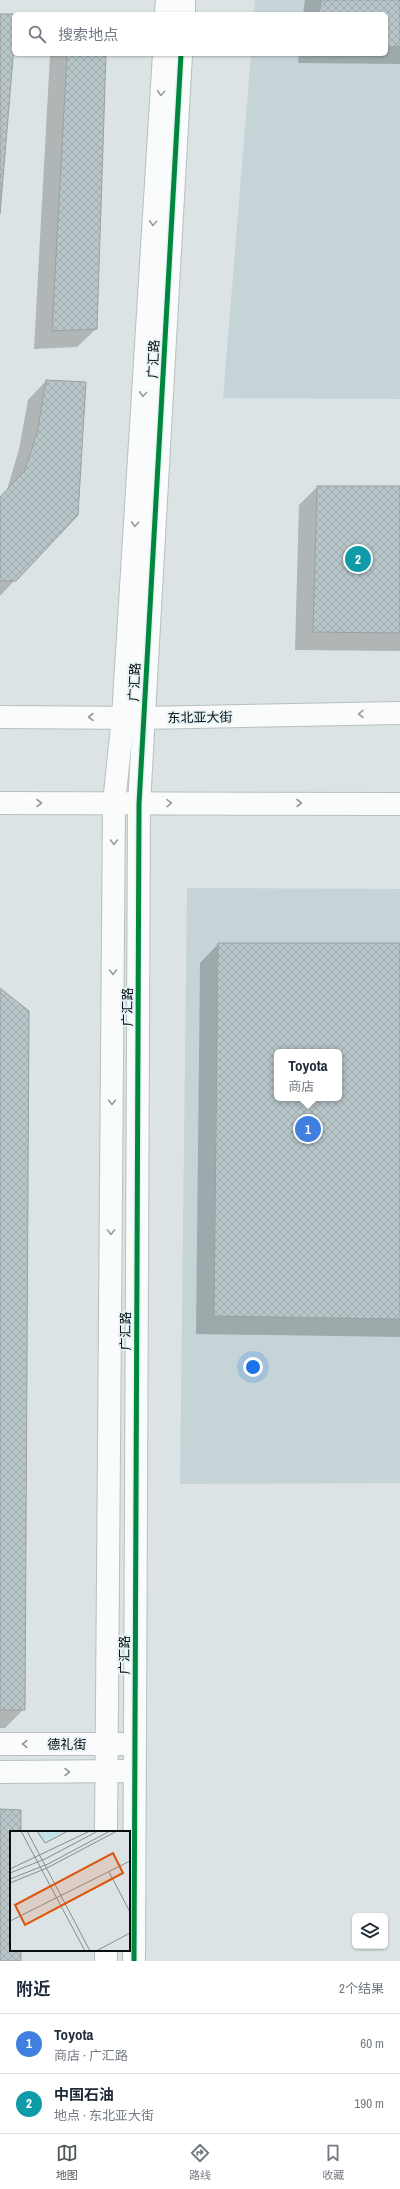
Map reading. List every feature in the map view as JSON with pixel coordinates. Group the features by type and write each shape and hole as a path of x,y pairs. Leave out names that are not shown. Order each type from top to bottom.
{"street":[{"path":"166,12 167,0"},
{"path":"184,0 184,12"},
{"name":"广汇路","path":"134,1961 139,804 133,718 164,56"},
{"name":"广汇路","path":"106,1831 108,1744 114,803 133,718 181,56"},
{"name":"东北亚大街","path":"0,717 133,718 400,713"},
{"path":"0,803 400,804"},
{"name":"德礼街","path":"0,1744 134,1744"},
{"path":"0,1772 134,1771"}],"shaded area":[{"path":"255,0 400,0 400,399 223,398 251,56 388,56 388,12 254,12"},
{"path":"187,888 400,889 400,1483 180,1484"}],"building":[{"path":"321,0 400,0 400,47 388,46 388,12 319,12"},
{"path":"0,14 12,14 13,56 0,214"},
{"path":"67,56 106,56 97,329 52,331"},
{"path":"46,380 86,382 78,515 16,581 0,581 0,497 25,470 38,429"},
{"path":"317,486 400,486 400,633 313,632"},
{"path":"218,943 400,943 400,1319 214,1316"},
{"path":"0,988 29,1011 25,1710 0,1710"},
{"path":"0,1809 21,1810 21,1831 10,1831 10,1951 21,1951 21,1961 0,1961"}],"cycle path":[{"path":"134,1961 139,804 181,56"}],"place":[{"name":"中国石油","path":"358,559"},
{"name":"Toyota","path":"308,1129"}]}
